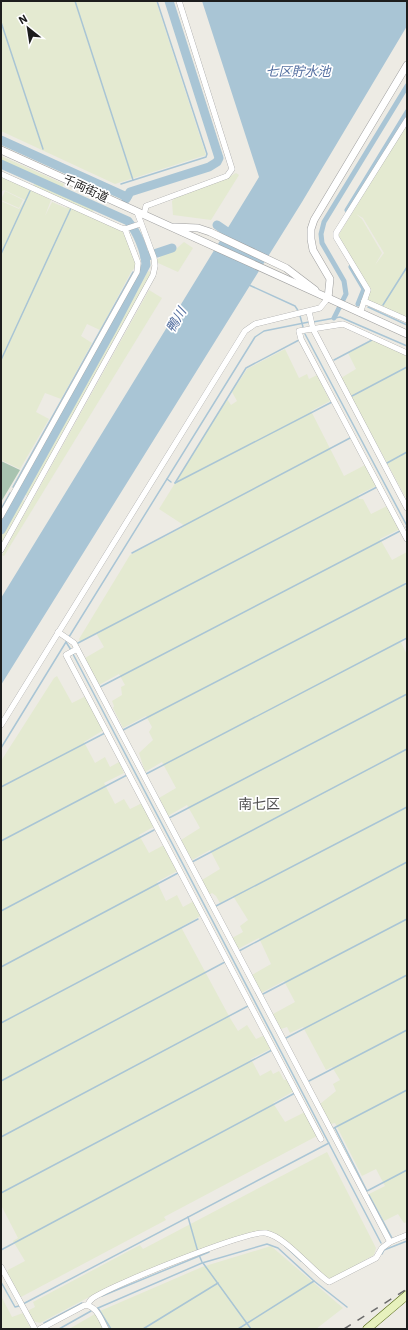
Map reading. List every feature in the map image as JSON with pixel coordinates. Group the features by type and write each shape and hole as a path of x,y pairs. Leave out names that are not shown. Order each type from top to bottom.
{"main road":[{"path":"367,1329 407,1295"}],"street":[{"path":"144,215 146,206 227,176 232,169 179,1"},
{"path":"1,725 245,331 255,324 299,314 310,314 320,308 328,298 330,279 313,250 311,229 314,220 407,65"},
{"path":"360,313 368,290 336,237 336,233 407,120"},
{"name":"千両街道","path":"1,150 407,334"},
{"path":"1,174 127,229 138,224"},
{"path":"1,550 154,275 155,266 153,255 138,224 137,212"},
{"name":"千両街道","path":"170,226 198,228 210,232 286,268 314,290 328,298"},
{"path":"1,516 137,272 138,263 127,229"},
{"path":"364,301 407,320"},
{"path":"310,314 312,327 407,508"},
{"path":"407,353 343,324 312,327 299,331 300,337 407,539"},
{"path":"59,633 72,642 73,651 390,1242"},
{"path":"73,651 66,655 321,1139"},
{"path":"88,1305 93,1297 118,1286 216,1247 253,1235 263,1233 276,1237 329,1282 376,1258 382,1248 390,1242 407,1235"},
{"path":"1,1267 35,1329"},
{"path":"40,1329 81,1306 88,1305 97,1312 106,1329"}],"green space":[{"path":"1,1 156,1 206,155 115,184 1,131"},
{"path":"407,124 407,318 367,300 369,289 338,236","holes":["356,214 363,218 384,253 375,265 382,253 362,219"]},
{"path":"1,156 64,184 62,189 1,161"},
{"path":"236,173 239,175 211,220 173,215 172,201 175,198 227,178"},
{"path":"1,176 51,200 45,216 52,202 66,208 68,206 123,232 137,265 131,272 100,330 87,324 81,336 92,343 61,399 45,393 36,412 49,419 20,469 1,460 1,201 19,209 25,200 4,190 1,192"},
{"path":"35,182 94,209 92,213 33,187"},
{"path":"5,191 23,200 19,208 1,200"},
{"path":"184,242 193,248 178,272 158,263 157,259 160,258 160,256 175,250"},
{"path":"148,271 152,273 69,423 28,496 24,494"},
{"path":"149,290 162,298 4,556 2,555"},
{"path":"126,296 128,297 33,467 31,466"},
{"path":"373,340 407,356 407,500 341,378 356,369 348,353"},
{"path":"285,349 299,378 307,374 309,379 317,375 330,401 311,411 344,476 365,465 376,486 358,495 359,499 363,499 371,514 387,506 400,529 380,539 392,560 407,552 407,581 404,583 407,588 407,637 400,640 407,655 407,1222 404,1223 398,1214 384,1221 369,1194 385,1186 376,1169 362,1176 335,1123 331,1124 320,1104 336,1091 333,1084 340,1080 332,1067 326,1070 303,1027 290,1033 287,1027 281,1029 273,1014 295,1002 284,981 261,993 252,975 271,964 259,938 238,949 232,938 243,932 240,926 248,920 233,896 220,903 216,896 212,893 209,895 202,880 220,869 210,850 192,860 181,840 200,828 187,805 168,816 159,798 176,788 162,762 145,772 139,753 153,740 149,732 152,727 146,716 123,728 113,708 114,706 112,701 122,695 121,687 125,685 119,674 99,685 85,658 104,647 96,633 80,642 79,639 130,555 185,526 159,509 227,399 231,405 237,401 232,392 247,369"},
{"path":"1,461 20,470 1,502"},
{"path":"21,499 25,501 1,546 1,535"},
{"path":"57,676 72,703 86,696 104,730 84,742 95,763 105,757 110,767 119,762 124,773 104,783 115,804 124,799 130,809 142,803 155,826 139,835 149,853 164,845 177,871 157,882 166,901 177,895 183,907 194,901 202,915 181,927 230,1018 238,1031 247,1025 256,1039 265,1035 272,1048 251,1059 260,1076 271,1070 273,1074 279,1071 284,1080 288,1079 294,1091 273,1103 285,1122 305,1112 317,1136 164,1217 166,1220 21,1297 7,1273 8,1270 25,1261 13,1241 18,1238 1,1205 1,761 54,678"},
{"path":"327,1152 376,1248 374,1255 333,1278 328,1279 265,1231 112,1285 40,1323 33,1321 28,1313 29,1310 35,1307 33,1302 140,1245 143,1249"},
{"path":"271,1246 343,1308 316,1329 69,1329 100,1311 202,1267"},
{"path":"1,1296 12,1317 23,1313 31,1329 1,1329"}],"water":[{"path":"202,1 407,1 407,26 302,202 1,685 1,598 259,177"}],"waterway":[{"path":"75,1 133,180"},
{"path":"121,184 206,157 207,154 157,1"},
{"path":"126,199 130,192 209,167 217,162 219,158 169,1"},
{"path":"1,22 43,149"},
{"path":"334,318 346,294 344,281 322,243 321,234 324,222 407,86"},
{"path":"347,210 407,112"},
{"path":"1,140 127,197"},
{"path":"1,164 128,221 140,242 146,265 113,328 1,530"},
{"path":"1,254 30,191"},
{"path":"1,360 71,208"},
{"path":"217,225 236,238"},
{"path":"145,257 172,248"},
{"path":"142,260 145,257"},
{"path":"351,267 364,289 359,304"},
{"path":"383,305 407,267"},
{"path":"13,487 133,272"},
{"path":"249,285 295,306 299,312 303,327"},
{"path":"368,307 407,325"},
{"path":"313,322 340,317 407,346"},
{"path":"69,637 255,337 264,331 309,322"},
{"path":"305,334 407,526"},
{"path":"175,483 246,368 299,340"},
{"path":"334,360 372,340"},
{"path":"352,396 407,367"},
{"path":"175,483 332,402"},
{"path":"132,553 350,438"},
{"path":"387,463 407,452"},
{"path":"167,479 171,482"},
{"path":"78,643 377,487"},
{"path":"1,509 10,493"},
{"path":"100,687 400,531"},
{"path":"123,730 407,583"},
{"path":"146,774 407,638"},
{"path":"66,642 71,650"},
{"path":"1,748 66,642"},
{"path":"73,654 381,1243"},
{"path":"169,818 407,694"},
{"path":"1,787 105,733"},
{"path":"192,862 407,749"},
{"path":"1,841 127,775"},
{"path":"216,906 407,807"},
{"path":"1,911 154,830"},
{"path":"239,951 407,862"},
{"path":"1,967 178,873"},
{"path":"1,1023 198,919"},
{"path":"263,994 407,919"},
{"path":"1,1081 225,962"},
{"path":"286,1038 407,975"},
{"path":"1,1137 248,1006"},
{"path":"309,1081 407,1030"},
{"path":"1,1193 272,1050"},
{"path":"334,1128 407,1090"},
{"path":"1,1250 295,1093"},
{"path":"335,1128 367,1191 407,1170"},
{"path":"23,1304 329,1143"},
{"path":"369,1195 392,1238"},
{"path":"188,1217 198,1252"},
{"path":"382,1254 384,1250 407,1241"},
{"path":"98,1308 202,1263 267,1244 278,1248 314,1281 347,1307"},
{"path":"285,1246 301,1261"},
{"path":"102,1296 209,1252"},
{"path":"199,1255 202,1262"},
{"path":"203,1263 251,1329"},
{"path":"238,1329 314,1281"},
{"path":"1,1282 15,1307 19,1306"},
{"path":"143,1329 218,1283"},
{"path":"44,1323 82,1303"},
{"path":"98,1308 111,1329"},
{"path":"59,1329 91,1311"}],"railway":[{"path":"344,1329 407,1289"}],"district":[{"name":"南七区","path":"259,804"}],"water label":[{"name":"七区貯水池","path":"298,71"},
{"name":"鴨川","path":"176,320"}]}
